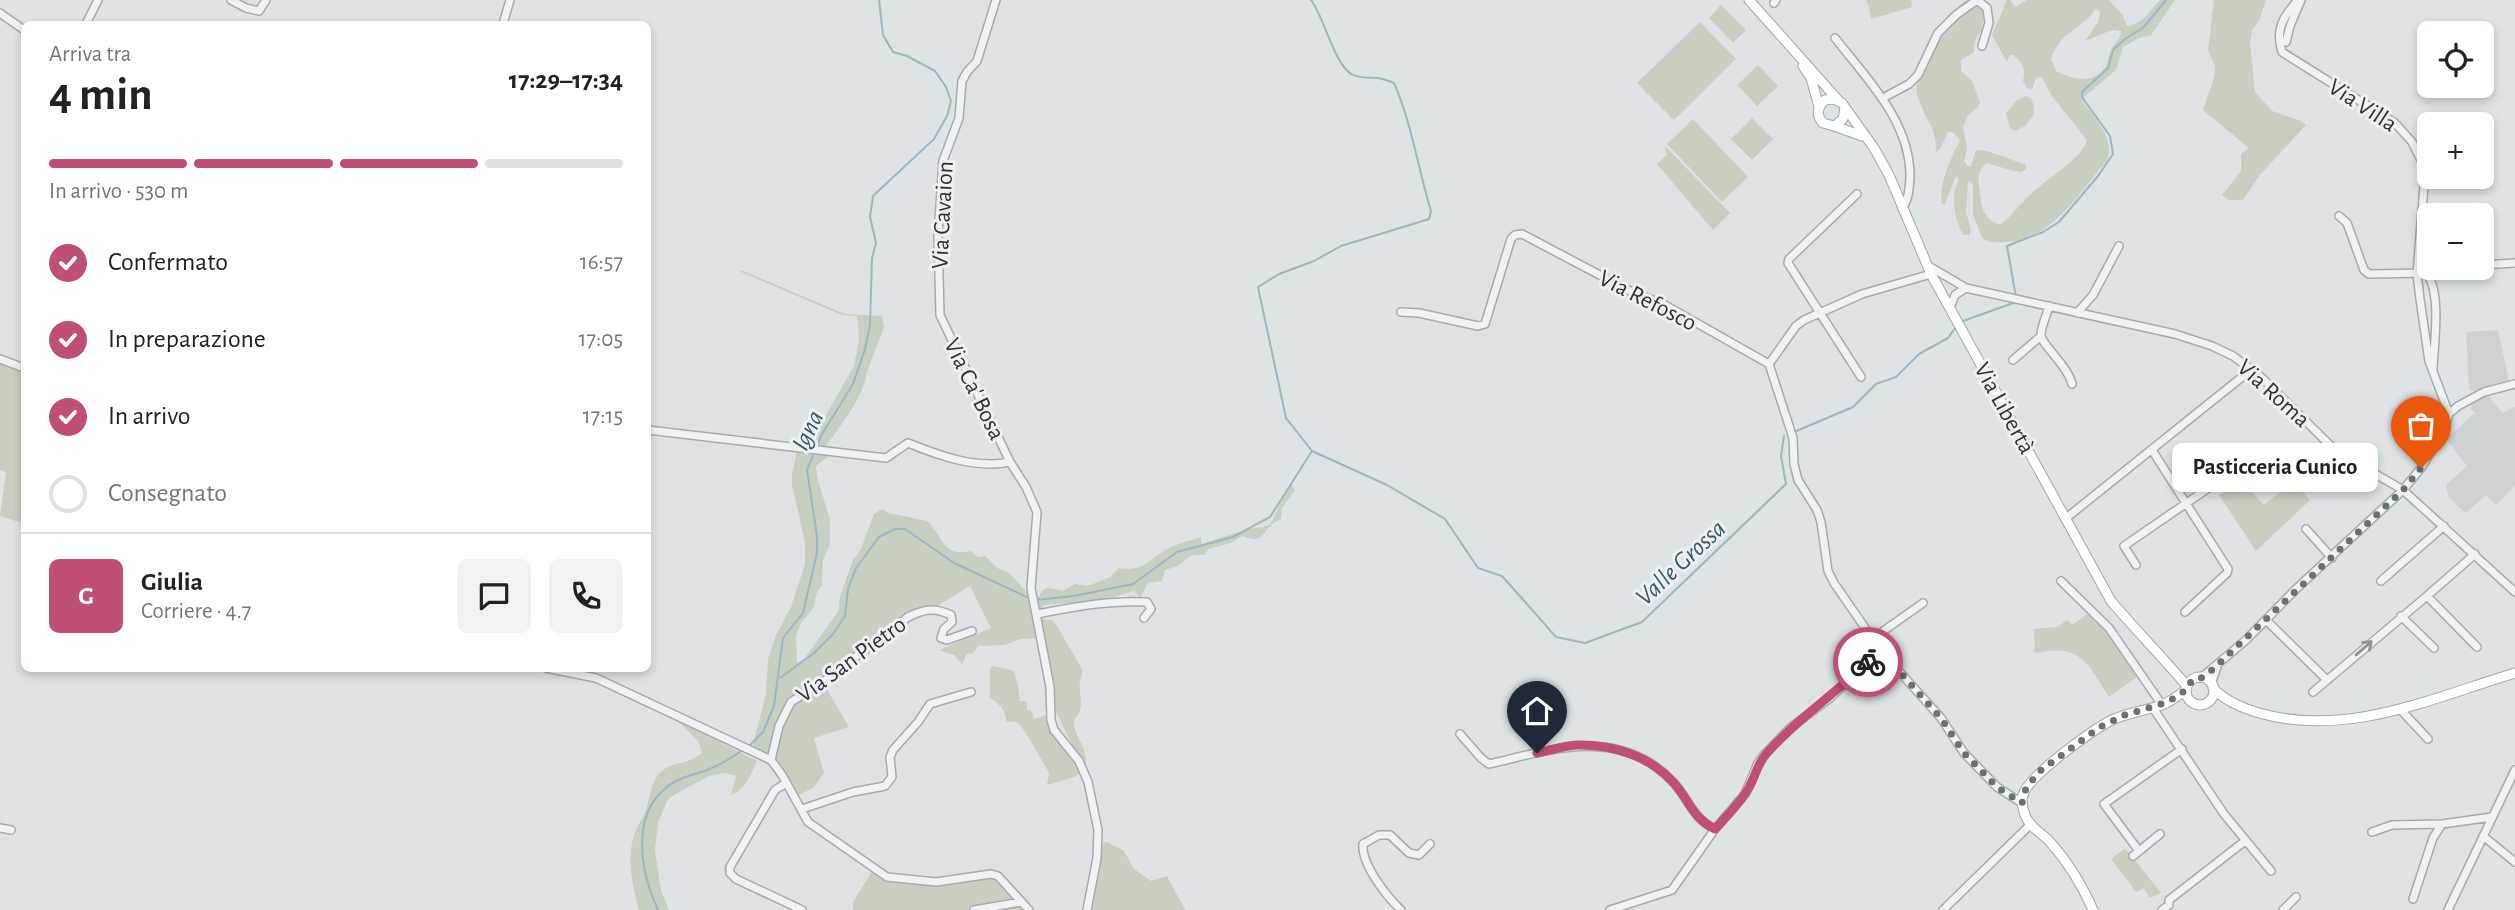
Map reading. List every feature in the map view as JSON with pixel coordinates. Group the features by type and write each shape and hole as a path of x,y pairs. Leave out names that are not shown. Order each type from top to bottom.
{"main road":[{"path":"1749,0 1794,53 1811,78 1820,120 1827,125 1864,137"},
{"name":"Via Libertà","path":"1794,53 1811,67 1874,148 1889,175 1929,270 2111,601 2147,645 2169,664 2187,688"},
{"path":"1819,107 1825,100 1841,104 1843,119 1834,126"},
{"name":"Via Libertà","path":"2169,664 2198,678"},
{"path":"2209,701 2230,702 2269,716 2313,721 2356,719 2400,709 2515,673"},
{"path":"2161,705 2198,678 2230,702"},
{"path":"2093,910 2076,875 2064,858 2030,825 2022,803 2026,788 2040,771 2100,727 2125,715 2161,705 2191,701 2202,705 2213,695 2212,686"},
{"path":"2187,688 2191,701"}],"street":[{"path":"87,21 97,0"},
{"path":"231,0 255,11 264,6 266,0"},
{"path":"504,21 510,0"},
{"name":"Via Cavaion","path":"940,315 939,225 943,161 961,111 962,81 980,55 996,0"},
{"path":"1883,98 1909,84 1918,75 1938,33 1956,15 1977,0 1987,8 1989,23 1982,46"},
{"path":"2286,42 2300,0"},
{"name":"Via Villa","path":"2300,0 2281,22 2279,37 2282,52 2395,123 2404,132 2420,155 2424,186 2423,203"},
{"path":"0,13 21,28"},
{"path":"1835,38 1883,98 1907,149 1910,167 1908,197 1902,208"},
{"path":"1857,194 1789,259 1788,263 1861,377"},
{"path":"2339,216 2347,223 2364,270 2373,275 2417,274"},
{"name":"Via Refosco","path":"1401,312 1419,313 1478,326 1485,324 1511,239 1522,234 1630,291 1665,305 1769,364"},
{"path":"2077,313 2093,295 2119,246"},
{"path":"2494,264 2515,262"},
{"path":"1929,270 1862,294 1820,312 1796,326 1769,364 1793,438 1798,480 1821,522 1828,571 1872,639 1941,718 1964,753 1997,787 2022,803"},
{"name":"Via Roma","path":"1929,270 1962,290"},
{"path":"2418,280 2432,372 2449,414"},
{"path":"2430,280 2435,301 2432,372"},
{"path":"1940,290 1942,285 1950,281"},
{"name":"Via Roma","path":"1940,290 1962,290 2016,299 2185,337 2212,346 2260,376 2336,451 2403,490 2515,592"},
{"path":"1950,308 1955,295 1962,290"},
{"path":"2013,360 2041,336 2049,306"},
{"name":"Via Ca' Bosa","path":"940,315 1010,462 1026,487 1037,512 1031,588 1050,687 1051,720 1054,730 1079,761 1094,805 1098,843 1087,910"},
{"path":"2041,336 2063,363 2072,384"},
{"path":"0,359 21,367"},
{"path":"2065,519 2242,377 2249,368"},
{"path":"2198,678 2217,666 2403,490 2421,468 2444,430 2449,414 2458,405 2484,392 2515,384"},
{"name":"Via Ca' Bosa","path":"651,430 886,458 908,443 942,457 992,466 1010,462"},
{"path":"2152,450 2228,569 2227,573 2185,612"},
{"path":"2136,565 2124,546 2258,454"},
{"path":"2381,581 2444,526"},
{"path":"2306,529 2332,558"},
{"path":"2313,692 2475,554"},
{"path":"2061,581 2109,628 2161,705 2182,749 2224,814 2271,871"},
{"path":"2427,596 2477,647"},
{"path":"1037,614 1099,602 1147,602 1151,610 1144,618"},
{"path":"1872,639 1923,603"},
{"name":"Via San Pietro","path":"771,760 779,726 792,702 823,682 908,617 922,609 940,610 951,615 952,622 944,629 940,638 947,640 972,631"},
{"path":"2401,616 2434,648"},
{"path":"2266,620 2327,680"},
{"path":"1610,910 1672,890 1715,829 1745,794 1758,763 1790,728 1830,698 1881,651"},
{"path":"2212,686 2217,666"},
{"path":"565,672 596,678 771,760 808,822 887,877 936,882 990,874 998,876 1029,910"},
{"path":"802,809 885,786 892,777 890,757 893,750 930,704 971,692"},
{"path":"2400,709 2428,739"},
{"path":"1460,734 1480,758 1489,764 1577,745 1617,749 1656,767 1675,783 1703,823 1715,829"},
{"path":"2160,834 2136,853 2104,804 2182,749"},
{"path":"2448,910 2515,770"},
{"path":"786,783 775,790 730,867 730,873 736,879 802,910"},
{"path":"2372,832 2392,825 2442,824 2492,817"},
{"path":"2413,899 2433,838 2442,824"},
{"path":"1943,910 2030,825"},
{"path":"0,828 11,830"},
{"path":"1401,910 1390,900 1368,865 1362,850 1363,844 1379,835 1390,835 1409,853 1419,855 1430,845"},
{"path":"2483,836 2515,862"},
{"path":"2162,910 2169,900 2245,841"},
{"path":"2283,910 2296,897"},
{"path":"974,910 1021,902"}],"shaded area":[{"path":"2498,330 2509,381 2472,391 2469,388 2466,332"},
{"path":"2487,394 2502,413 2515,407 2515,485 2496,505 2486,495 2466,513 2449,498 2446,485 2467,466 2446,439 2475,413 2469,402 2476,396 2479,399"}],"green space":[{"path":"1866,0 1911,0 1912,7 1871,19"},
{"path":"1966,0 1973,0 1973,7 1981,7 1984,14 1982,31 1974,43 1974,52 1961,60 1961,71 1972,81 1980,102 1968,115 1963,127 1967,147 1964,161 1971,166 1976,150 1983,150 2026,165 2026,169 2021,172 1986,163 1980,171 1983,209 1990,220 2000,225 2037,188 2079,154 2087,140 2051,95 2042,77 2036,78 2032,89 2027,88 2023,81 2023,66 2013,55 2010,55 2007,62 1992,35 2007,0 2015,7 2027,0 2109,0 2122,14 2127,26 2141,20 2160,0 2175,0 2151,35 2123,47 2116,70 2085,96 2084,103 2107,138 2109,154 2106,162 2064,212 2038,233 2024,239 1995,242 1982,238 1973,215 1973,186 1970,181 1966,212 1971,230 1969,235 1964,235 1956,216 1954,200 1959,180 1956,176 1945,204 1942,204 1944,180 1960,140 1953,132 1948,132 1936,152 1934,134 1919,101 1917,87 1929,55 1962,15 1946,21 1944,19","holes":["2095,9 2100,11 2099,21 2085,41 2112,30 2121,31 2106,66 2095,76 2083,79 2056,71 2051,59 2060,42"]},
{"path":"2214,0 2266,0 2259,21 2252,30 2250,42 2255,92 2272,111 2306,125 2259,176 2243,200 2229,200 2222,195 2241,171 2241,154 2249,148 2203,110 2214,78 2215,66 2208,50"},
{"path":"1721,5 1746,30 1733,43 1709,18"},
{"path":"1700,22 1736,59 1674,120 1637,83"},
{"path":"1758,65 1778,86 1757,106 1737,85"},
{"path":"2026,96 2033,104 2033,116 2025,126 2015,131 2010,128 2006,113 2016,101"},
{"path":"1752,118 1773,139 1752,160 1731,139"},
{"path":"1693,119 1748,177 1722,202 1667,144"},
{"path":"1665,146 1730,213 1713,230 1657,164 1667,155"},
{"path":"741,270 845,314 882,316 884,327 864,384 849,413 824,449 805,447 804,440 815,434 854,366 859,339 857,316 842,315"},
{"path":"0,362 21,371 21,523 0,516 6,472 0,470"},
{"path":"797,451 830,455 816,466 830,520 830,544 823,560 822,585 817,592 814,607 801,623 796,636 797,663 805,658 839,610 840,597 853,560 861,549 874,514 882,509 927,521 948,548 961,552 970,551 978,557 985,556 997,568 1008,572 1031,597 1038,638 1020,639 1005,645 978,646 973,653 967,654 962,664 954,655 939,650 991,628 970,586 920,616 822,681 849,727 814,738 824,773 813,788 797,796 773,764 751,752 766,694 768,659 776,635 791,607 805,564 805,542 792,485"},
{"path":"2241,480 2264,505 2294,481 2310,500 2256,551 2219,495"},
{"path":"1291,482 1295,490 1282,508 1281,519 1272,524 1260,538 1242,536 1231,543 1208,549 1204,555 1192,555 1178,566 1165,570 1162,581 1148,583 1140,598 1134,591 1104,600 1044,605 1041,610 1043,619 1052,620 1057,626 1083,671 1080,683 1081,705 1074,723 1085,752 1084,769 1056,712 1037,601 1042,592 1050,588 1062,591 1075,584 1088,586 1110,577 1119,568 1133,569 1172,546 1201,537 1201,544 1270,525"},
{"path":"2091,612 2140,675 2109,697 2091,669 2079,657 2061,650 2035,653 2034,629 2058,627 2067,620 2072,625"},
{"path":"994,666 1014,671 1020,701 1027,701 1027,709 1032,712 1034,719 1046,715 1054,718 1082,772 1047,785 1049,773 1029,738 1016,722 1006,721 1002,708 990,698 990,668"},
{"path":"677,720 757,761 750,776 736,793 731,795 736,776 725,773 709,776 670,797 658,823 655,850 661,890 669,910 639,910 632,875 631,848 653,784 663,770 694,759 702,752 698,741"},
{"path":"1107,842 1124,851 1134,869 1151,881 1167,876 1185,910 1088,910 1103,843"},
{"path":"2125,848 2161,893 2150,898 2143,888 2136,892 2111,859"},
{"path":"873,870 910,880 992,876 1000,881 1023,910 853,910 853,902"}],"waterway":[{"name":"Igna","path":"816,448 853,384 865,349 870,325 872,258 876,243 870,217 873,196 934,139 947,116 951,101 946,87 935,71 907,56 893,52 883,35 879,0"},
{"name":"Valle Grossa","path":"1311,0 1345,68 1358,77 1378,78 1394,83 1410,130 1431,211 1429,219 1341,246 1314,261 1279,274 1258,287 1286,418 1312,451 1387,485 1445,519 1478,568 1502,576 1556,637 1585,643 1642,622 1786,484 1781,456 1784,436"},
{"name":"Valle Grossa","path":"2016,297 2007,246 2043,232 2059,222 2113,154 2110,136 2082,97 2082,92 2108,68 2113,50 2144,27 2166,0"},
{"name":"Valle Grossa","path":"1963,321 2016,302"},
{"path":"1794,432 1853,407 1876,384 1896,377 1919,354 1948,338 1955,328"},
{"path":"1036,600 1074,596 1133,584 1177,552 1233,537 1270,517 1312,451"},
{"name":"Igna","path":"749,746 763,732 774,706 783,638 803,613 817,553 807,470 814,453"},
{"path":"780,678 814,653 833,634 845,616 848,589 856,568 879,537 895,529 905,529 954,563 1031,599"},
{"name":"Igna","path":"658,910 646,876 643,858 642,840 651,806 661,792 676,781 717,766 744,749"}],"way so far":[{"path":"1868,662 1881,651 1941,718 1964,753 1997,787 2022,803 2026,788 2040,771 2100,727 2125,715 2168,702 2186,690 2192,680 2201,678 2212,670 2403,490 2421,468"}],"place":[{"name":"Pasticceria Cunico","path":"2421,468"}],"route":[{"path":"1537,753 1577,745 1617,749 1638,757 1656,767 1675,783 1703,823 1715,829 1745,794 1758,763 1774,745 1790,728 1830,698 1868,662"}]}
